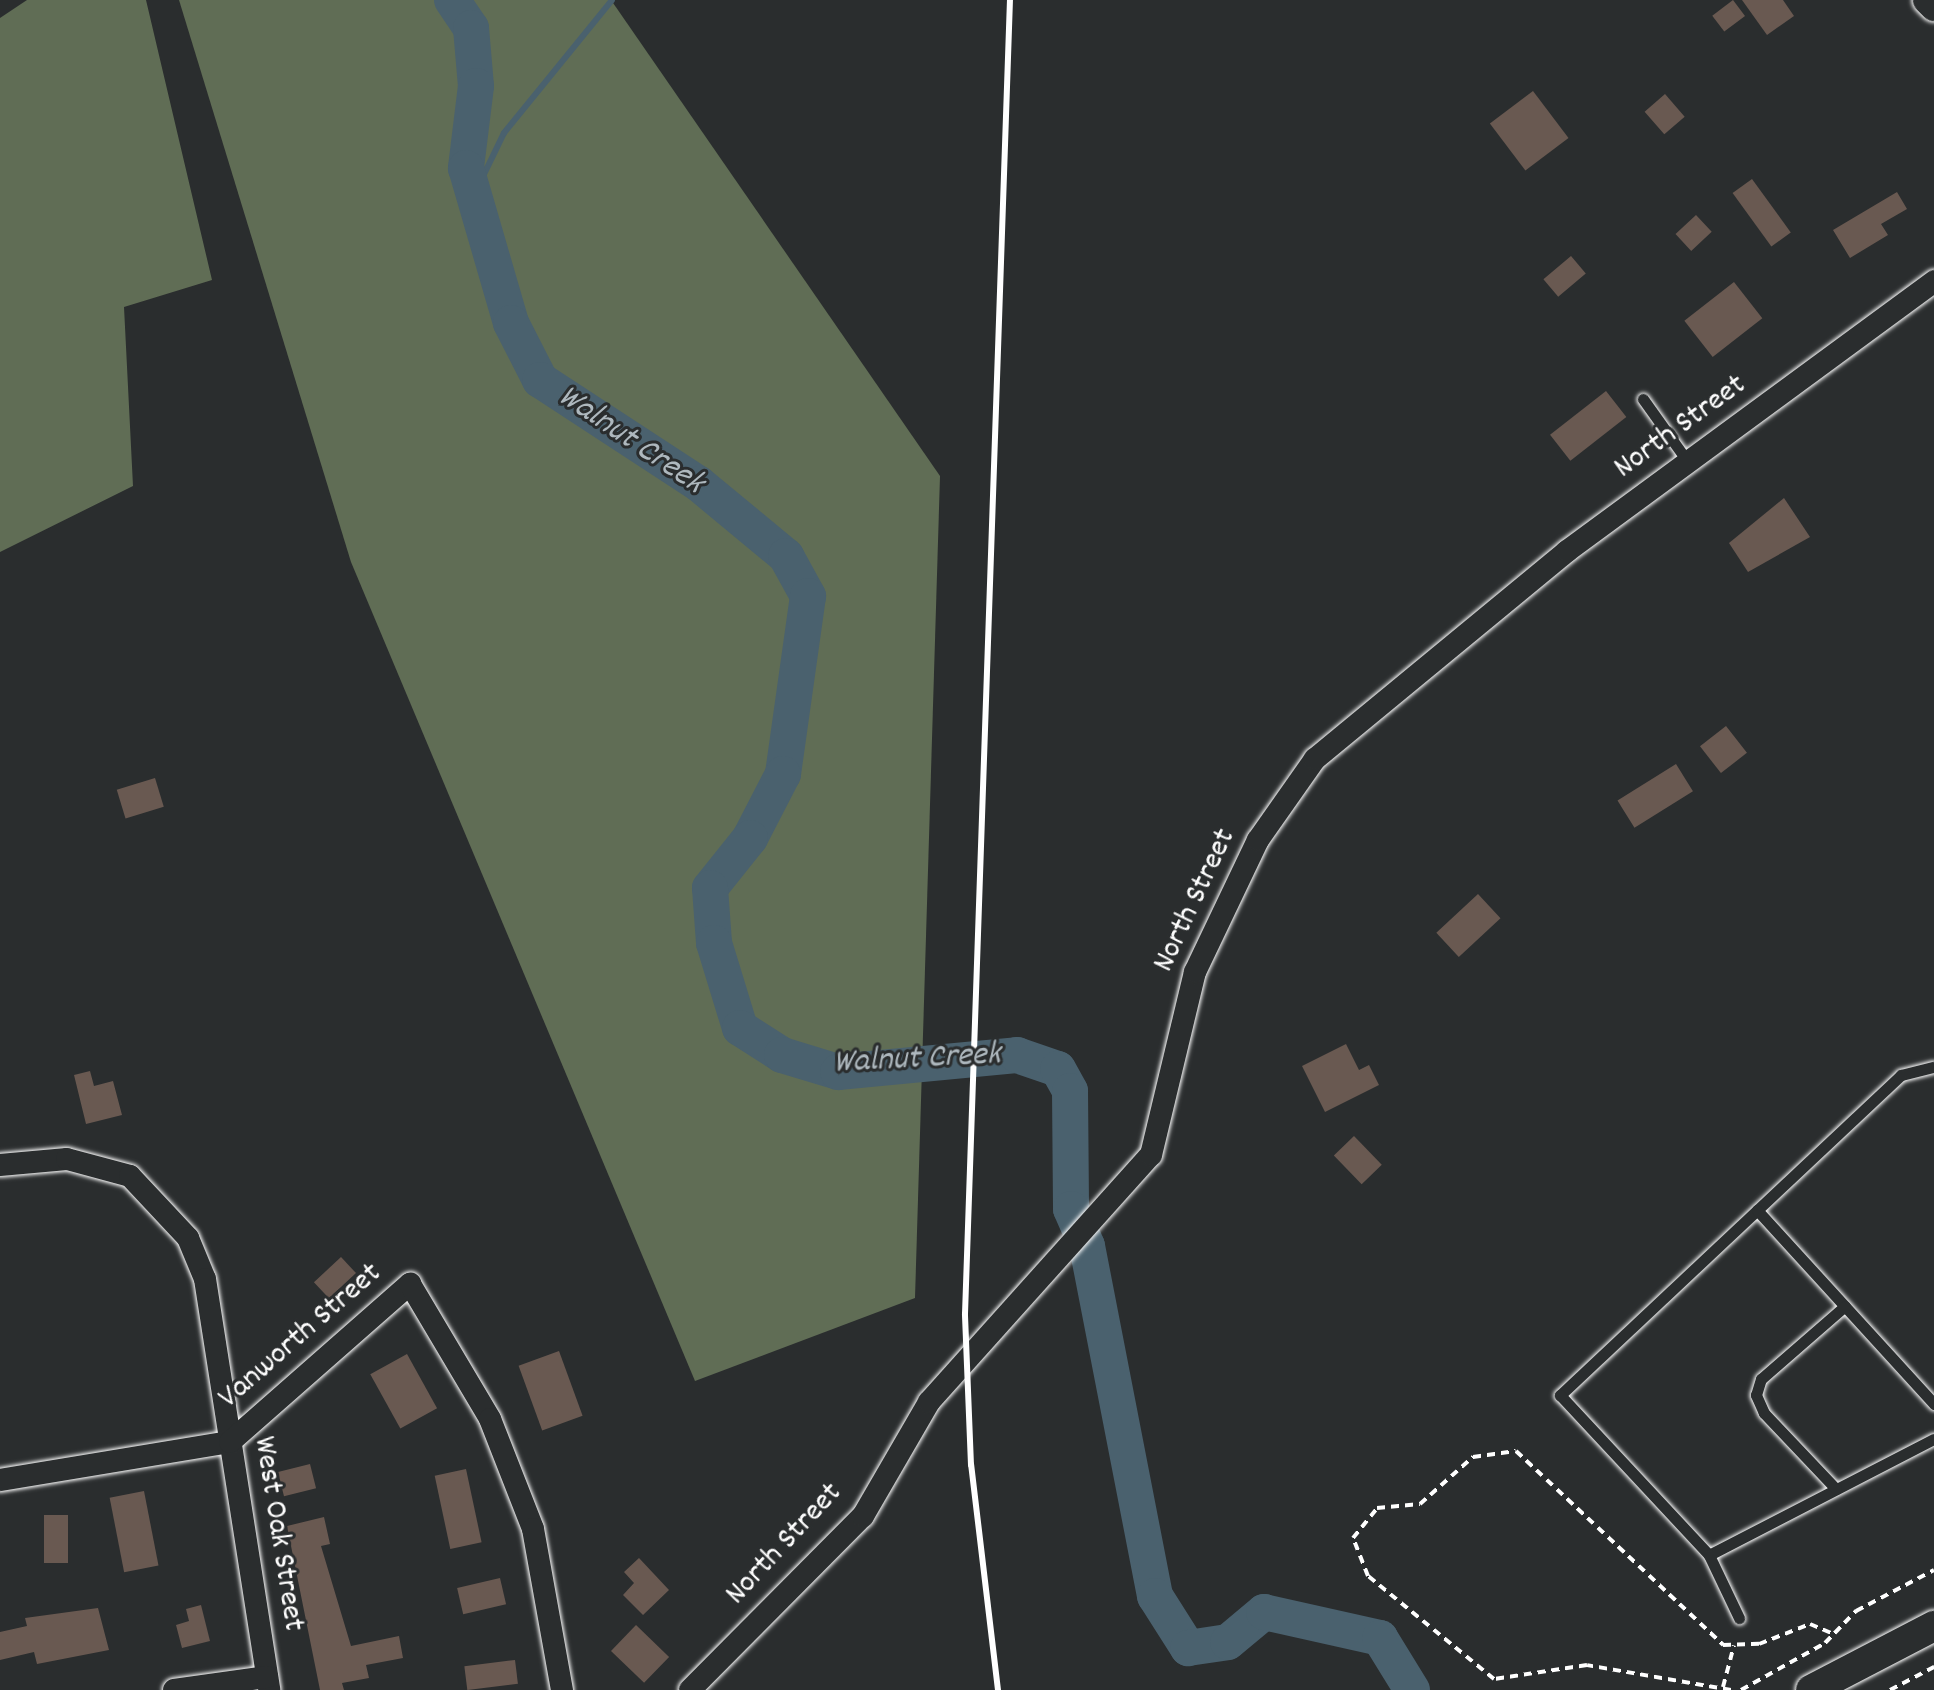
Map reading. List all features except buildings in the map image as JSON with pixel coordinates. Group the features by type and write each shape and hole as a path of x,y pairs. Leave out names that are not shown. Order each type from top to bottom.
{"main road":[{"path":"1811,1690 1934,1626"}],"street":[{"path":"1927,0 1934,7"},
{"name":"North Street","path":"690,1690 863,1516 929,1402 1151,1155 1161,1128 1195,972 1258,840 1315,759 1567,551 1934,281"},
{"name":"West Oak Street","path":"0,1165 67,1159 130,1176 188,1238 205,1279 268,1684"},
{"name":"Vanworth Street","path":"230,1442 410,1284 490,1419 533,1529 562,1690"},
{"path":"0,1480 230,1442"},
{"path":"174,1690 268,1684"}],"lane":[{"path":"1643,399 1688,462"},
{"path":"1739,1618 1709,1555 1560,1395 1901,1075 1934,1068 1934,1055"},
{"path":"1757,1210 1934,1404"},
{"path":"1836,1489 1764,1413 1756,1395 1761,1379 1845,1306"},
{"path":"1709,1555 1934,1439"}],"path":[{"path":"1731,1690 1587,1665 1494,1679 1368,1576 1353,1538 1377,1508 1420,1504 1473,1457 1516,1451 1709,1634 1734,1645 1798,1635 1810,1624 1833,1634"},
{"path":"1741,1690 1784,1667 1833,1634 1856,1611 1934,1570"},
{"path":"1723,1687 1734,1645"},
{"path":"1890,1690 1934,1667"}],"green space":[{"path":"27,0 146,0 212,280 124,307 133,486 0,552 0,18"},
{"path":"179,0 611,0 940,476 915,1298 695,1381 351,562"}],"waterway":[{"name":"Walnut Creek","path":"452,0 471,28 476,86 466,168 511,323 540,380 699,484 786,556 808,596 783,774 750,838 710,888 714,943 740,1028 782,1055 838,1072 1017,1055 1058,1069 1070,1091 1071,1209 1087,1246 1155,1596 1188,1648 1228,1642 1264,1612 1380,1638 1412,1690"},
{"path":"473,197 504,133 612,0"}],"railway":[{"path":"998,1690 971,1465 965,1314 1010,0"}]}
